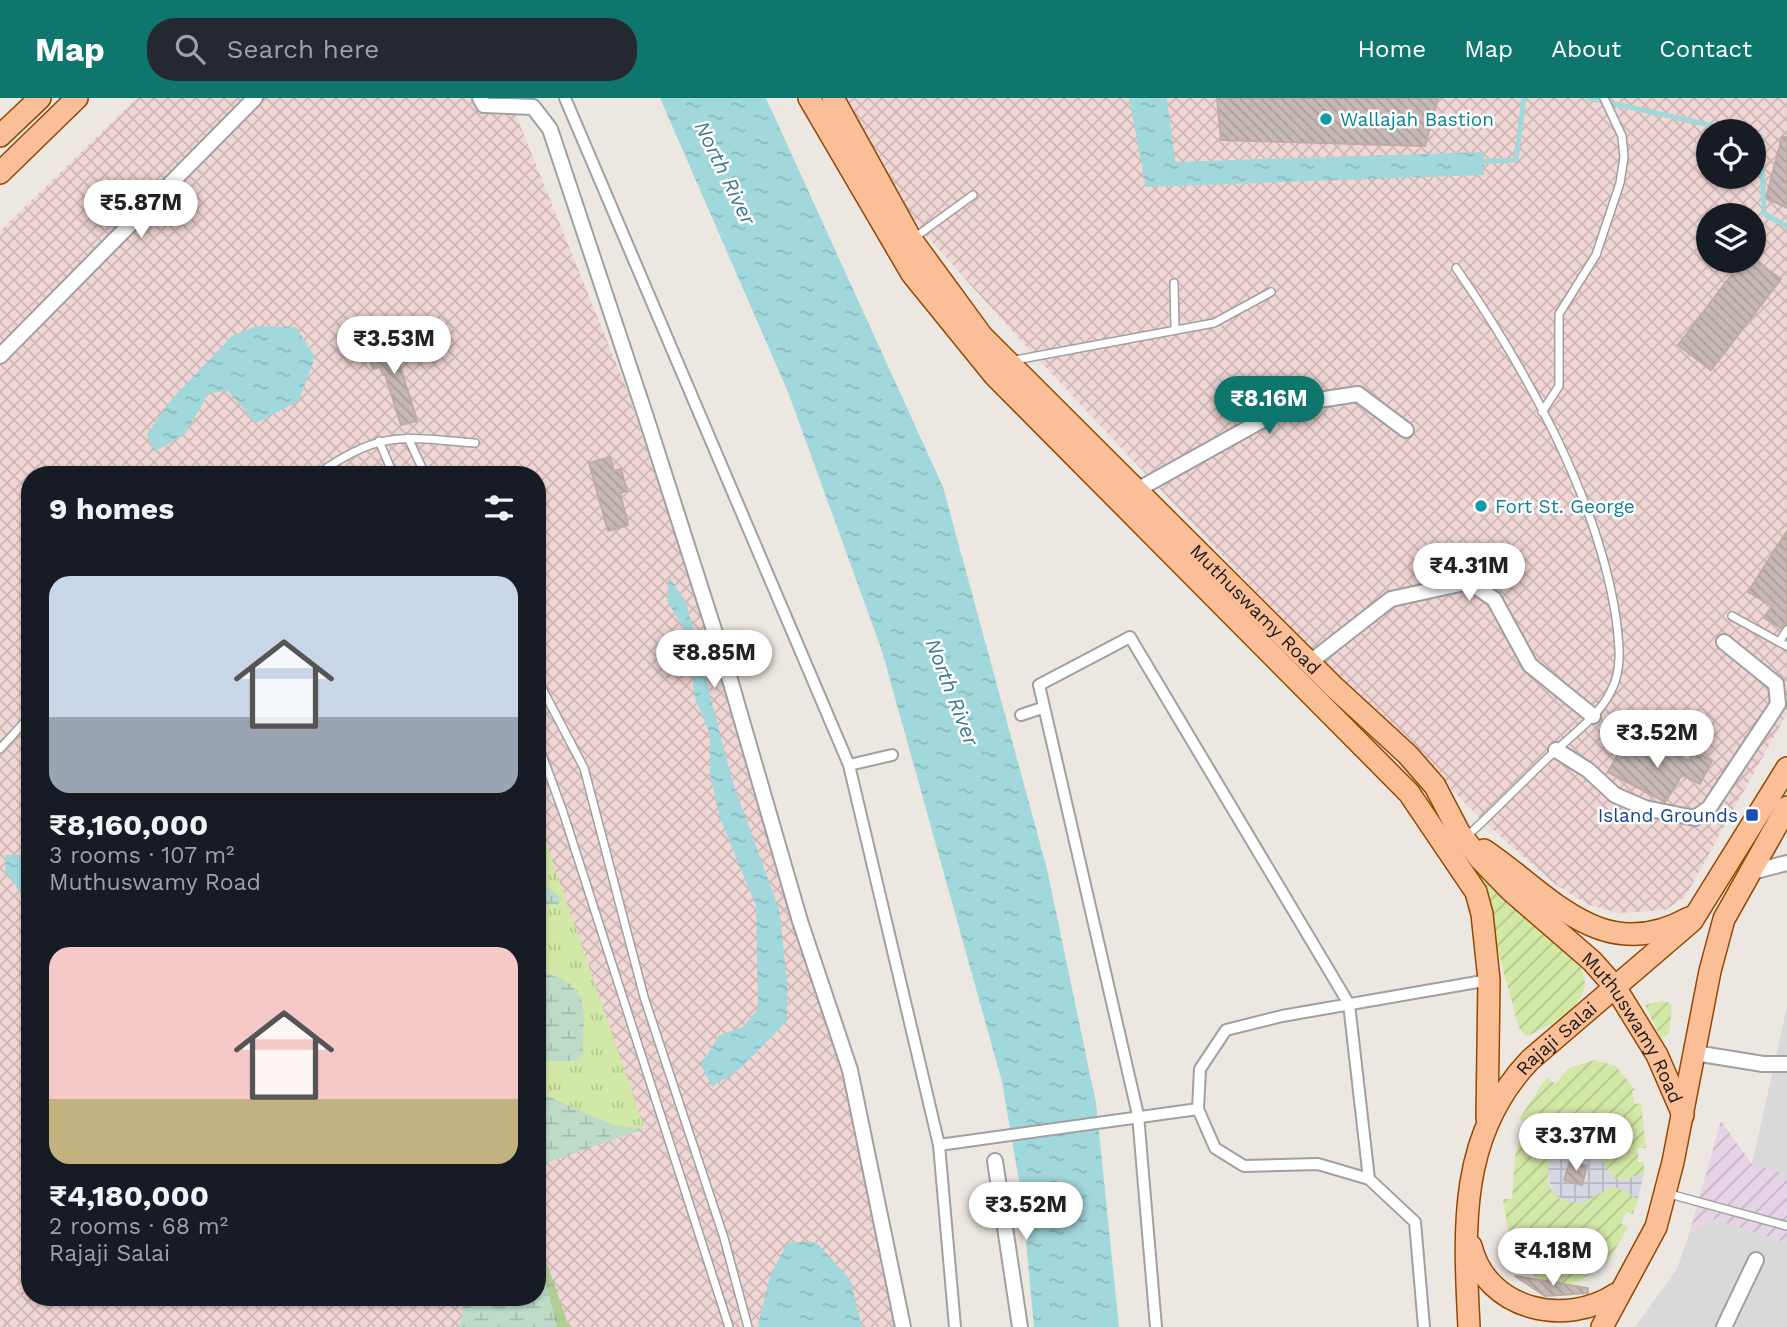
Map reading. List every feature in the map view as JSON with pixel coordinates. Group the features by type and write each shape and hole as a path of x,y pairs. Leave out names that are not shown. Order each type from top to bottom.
{"main road":[{"path":"0,136 40,98"},
{"path":"0,173 77,98"},
{"name":"Muthuswamy Road","path":"809,98 904,243 982,336 1309,663 1415,763 1435,786 1464,838 1496,877 1592,961 1615,987 1657,1055 1683,1115"},
{"name":"Muthuswamy Road","path":"833,98 904,243 912,274 994,375 1409,793 1476,892 1482,914 1489,980 1487,1118"},
{"name":"Rajaji Salai","path":"1469,1327 1467,1229 1474,1166 1487,1118 1513,1078 1530,1060 1674,940 1702,908 1787,768"},
{"path":"1602,1327 1656,1227 1666,1193 1724,919 1747,873 1787,807"},
{"path":"1464,838 1495,857 1566,914 1604,930 1623,934 1655,932 1673,927 1702,908"},
{"path":"1467,1229 1474,1258 1484,1278 1510,1306 1528,1313 1569,1318 1590,1314 1609,1301 1629,1280"}],"street":[{"path":"0,356 256,98"},
{"path":"480,98 484,105 533,107 550,129 650,427 731,683 800,921 850,1070 903,1327"},
{"path":"565,98 849,765 939,1145 955,1327"},
{"path":"1137,490 1275,413 1312,401 1358,394 1406,430"},
{"path":"1309,663 1391,599 1469,582 1494,599 1530,665 1593,716"},
{"path":"1156,1327 1138,1115 1042,708 1039,685 1130,637 1349,1004 1369,1178"},
{"path":"1556,750 1588,770 1615,795 1645,808 1695,818 1709,808 1778,704 1776,684 1724,642"},
{"path":"1021,715 1042,708"},
{"path":"849,765 892,755"},
{"path":"1747,873 1787,863"},
{"path":"1424,1327 1415,1222 1369,1178 1318,1164 1244,1166 1215,1148 1198,1109 1200,1069 1227,1030 1349,1004 1489,980"},
{"path":"1695,1053 1763,1064 1787,1064"},
{"path":"939,1145 1138,1115 1198,1109"},
{"path":"995,1161 1020,1327"},
{"path":"1724,1327 1756,1260"}],"lane":[{"path":"1542,412 1559,386 1559,314 1596,255 1620,183 1624,157 1622,136 1604,98"},
{"path":"904,243 924,233 973,195"},
{"path":"1456,268 1486,312 1542,412 1592,521 1611,586 1619,642 1618,669 1613,689 1593,716 1464,838"},
{"path":"1174,283 1175,330"},
{"path":"1008,361 1214,323 1271,292"},
{"path":"408,438 421,466"},
{"path":"330,466 363,445 379,441 408,438 475,443"},
{"path":"379,441 390,466"},
{"path":"1732,616 1783,644 1787,630"},
{"path":"546,696 584,768 644,997 724,1238 748,1327"},
{"path":"0,748 21,726"},
{"path":"546,765 564,812 729,1327"},
{"path":"1666,1193 1787,1226"}],"shaded area":[{"path":"137,98 509,98 628,393 832,1013 898,1327 0,1327 0,231"},
{"name":"Fort St. George","path":"838,98 1787,98 1787,713 1685,897 1665,910 1618,913 1587,904 1555,884 1483,821 1316,655 1035,356 924,233 870,154"},
{"path":"1787,1007 1787,1175 1752,1164"},
{"path":"1721,1121 1752,1164 1787,1175 1787,1243 1713,1219 1689,1234"},
{"path":"1580,1145 1599,1156 1612,1177 1623,1180 1644,1173 1638,1200 1626,1191 1612,1186 1583,1203 1568,1202 1555,1195 1547,1176 1550,1160 1560,1150"},
{"path":"1713,1219 1787,1243 1787,1327 1635,1327 1677,1269 1689,1234"}],"green space":[{"path":"546,842 645,1129 613,1125 546,1095 546,1057 583,1026 582,1002 575,987 546,974 546,899 550,888 546,887"},
{"path":"1480,873 1580,965 1584,978 1584,989 1572,1009 1527,1036 1519,1028 1481,889"},
{"path":"546,887 562,899 558,905 546,904"},
{"path":"546,974 568,983 581,1000 584,1023 583,1055 575,1061 546,1061"},
{"path":"1661,1001 1670,1003 1672,1007 1669,1034 1661,1038 1645,1005"},
{"path":"1595,1060 1616,1066 1635,1090 1632,1091 1635,1104 1641,1103 1646,1148 1638,1148 1638,1162 1644,1162 1644,1173 1623,1180 1612,1177 1599,1156 1584,1147 1567,1148 1556,1153 1547,1176 1551,1189 1560,1199 1583,1203 1612,1186 1626,1191 1638,1200 1633,1214 1626,1212 1621,1224 1628,1227 1606,1265 1601,1260 1593,1272 1565,1286 1538,1280 1520,1261 1515,1242 1510,1243 1503,1199 1512,1199 1515,1156 1526,1123 1519,1119 1547,1077 1555,1084 1569,1068"},
{"path":"546,1095 613,1125 645,1129 546,1163"},
{"path":"546,1260 569,1327 557,1327 546,1292"},
{"path":"546,1284 557,1327 459,1327 463,1306 546,1306"}],"water":[{"name":"North River","path":"660,98 766,98 943,487 1047,869 1096,1103 1119,1327 1034,1327 1022,1198 1002,1082 882,651 788,392"},
{"path":"1129,98 1167,98 1175,162 1484,152 1484,175 1146,187"},
{"path":"257,326 296,327 315,357 299,401 256,423 228,391 209,393 185,434 154,452 147,434 170,401 232,336"},
{"path":"669,577 686,602 732,780 779,909 787,980 787,1021 741,1068 712,1087 701,1065 719,1035 743,1027 758,1009 756,906 720,818 710,775 710,735 694,695 690,640 667,600"},
{"path":"6,855 21,855 21,893 5,871"},
{"path":"788,1242 816,1242 850,1279 862,1327 759,1327 771,1274"}],"building":[{"name":"Wallajah Bastion","path":"1217,98 1438,98 1425,146 1221,140"},
{"path":"1782,137 1787,137 1787,208 1766,198"},
{"path":"1766,268 1781,279 1711,370 1678,345 1733,273 1766,273"},
{"path":"400,337 407,358 400,360 401,369 417,421 401,425 385,374 383,375 380,367 373,369 366,348"},
{"path":"610,457 614,471 621,469 627,491 620,493 628,525 608,531 589,463"},
{"path":"1787,531 1787,622 1781,628 1764,618 1772,606 1748,592"},
{"path":"1624,743 1641,752 1645,745 1667,757 1670,751 1689,761 1694,751 1712,761 1700,784 1682,775 1665,802 1608,772"},
{"path":"1570,1161 1587,1166 1582,1185 1564,1180"},
{"path":"1515,1276 1588,1288 1588,1293 1545,1296"}],"waterway":[{"path":"1477,162 1516,160 1524,98"},
{"path":"1589,98 1696,122"},
{"path":"1763,189 1764,214 1787,226"}],"place":[{"name":"Wallajah Bastion","path":"1326,119"},
{"name":"Fort St. George","path":"1481,506"},
{"name":"Island Grounds","path":"1752,815"}]}
